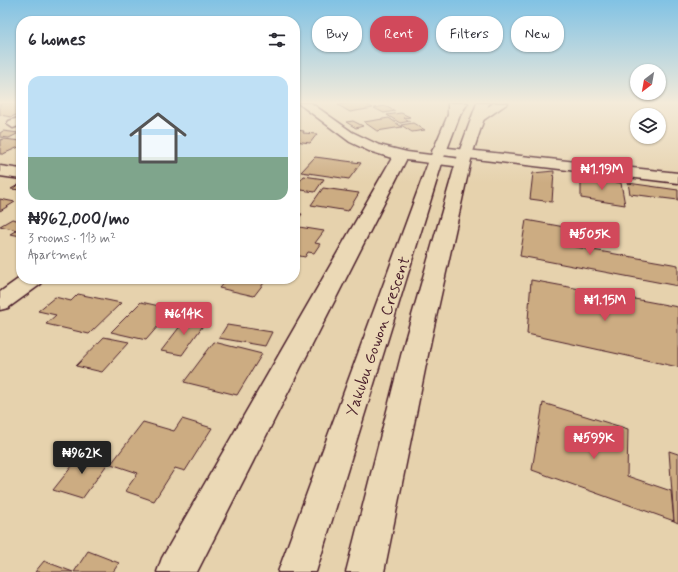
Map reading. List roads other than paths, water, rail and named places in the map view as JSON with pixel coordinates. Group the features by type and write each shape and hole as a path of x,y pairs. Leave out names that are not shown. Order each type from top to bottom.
{"main road":[{"path":"343,130 361,142 374,148 401,155 437,156 678,178"},
{"name":"Yakubu Gowon Crescent","path":"298,572 437,156 453,130"},
{"path":"365,572 418,340 464,159 465,130"},
{"path":"176,572 401,155"},
{"path":"0,171 16,173"},
{"path":"0,303 26,284"}]}
